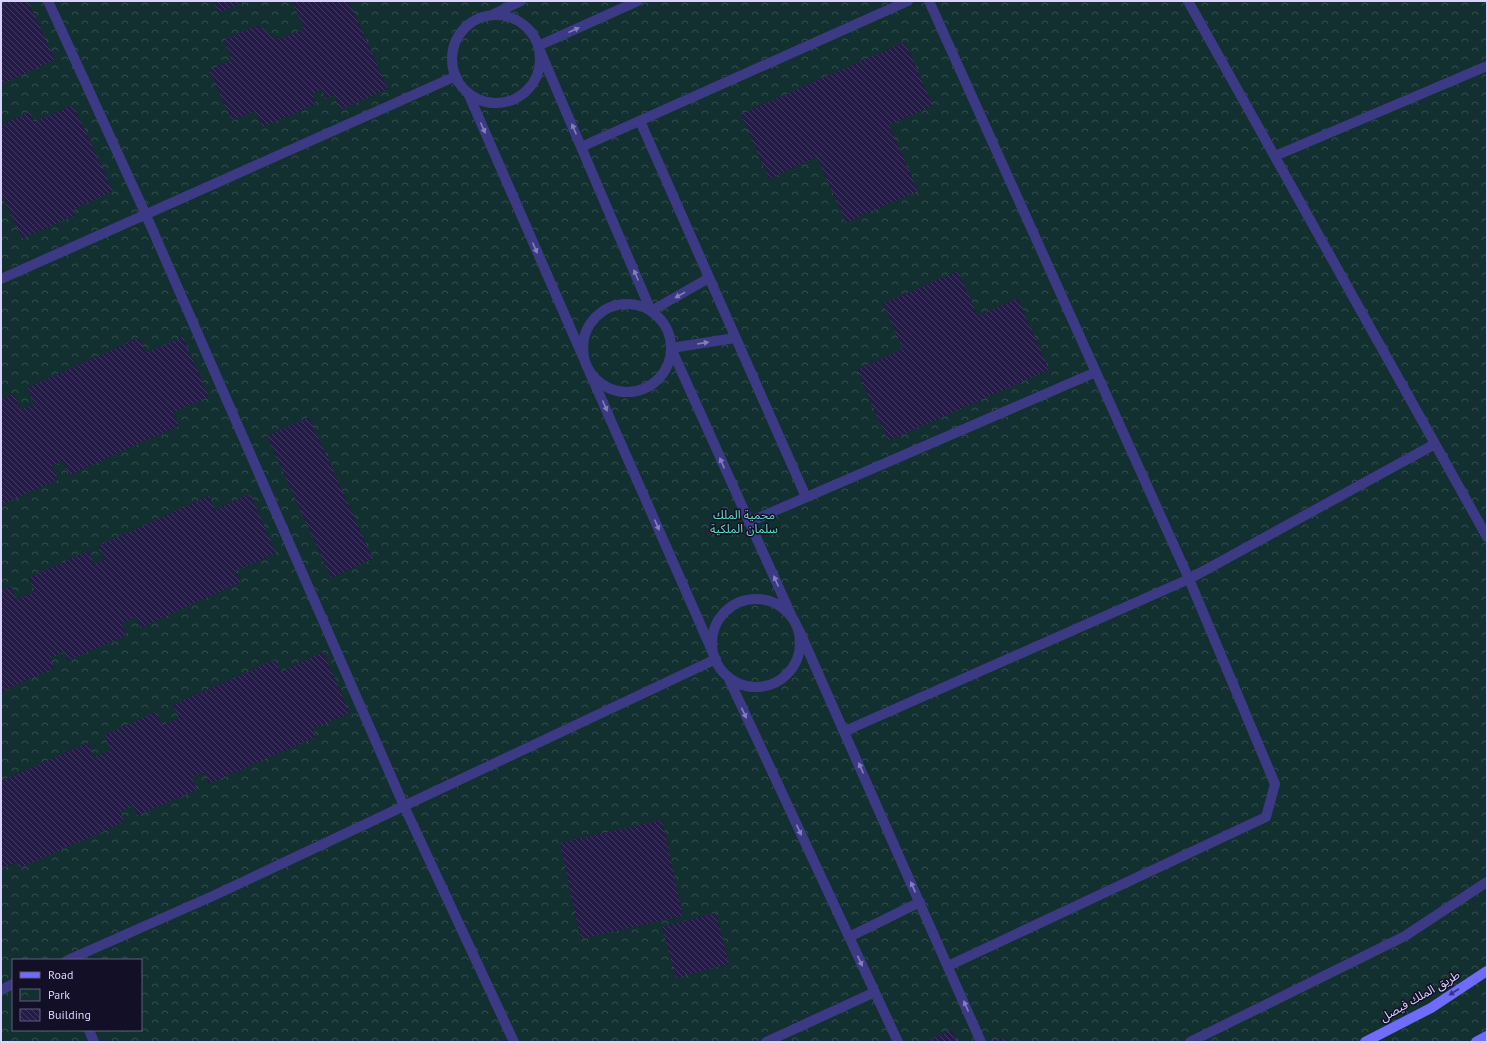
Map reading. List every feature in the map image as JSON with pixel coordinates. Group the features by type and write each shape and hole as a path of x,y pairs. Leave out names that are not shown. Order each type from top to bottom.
{"main road":[{"name":"طريق الملك فيصل","path":"1365,1042 1431,1008 1487,971"},
{"path":"1476,1042 1487,1036"}],"street":[{"path":"48,1 146,215 404,806 514,1042"},
{"path":"521,1 492,15 478,18 466,27 457,39 452,53 453,68 458,82 468,93 480,100 494,103 508,102 520,96 531,86 538,74 540,60 538,46"},
{"path":"538,46 638,1"},
{"path":"582,147 908,1"},
{"path":"929,1 1189,579 1275,784 1266,816 948,966"},
{"path":"1188,1 1487,537"},
{"path":"492,15 507,16 520,22 532,32 651,311"},
{"path":"1275,156 1487,66"},
{"path":"1,279 456,76"},
{"path":"468,93 715,656 718,667 728,677 740,685 754,688 768,686 781,680 791,671 798,658 800,644 799,630"},
{"path":"640,121 806,497"},
{"path":"651,311 709,278"},
{"path":"583,357 583,342 587,328 596,316 608,307 623,304 638,305 651,311 662,321 669,334 671,348 845,731 982,1042"},
{"path":"671,348 735,338"},
{"path":"589,371 598,382 610,389 624,392 638,391 651,385 662,375 668,362 671,348"},
{"path":"749,522 1096,372"},
{"path":"845,731 1189,579 1435,444"},
{"path":"715,656 713,638 717,623 726,611 738,603 752,599 767,600 781,606 792,617"},
{"path":"70,959 215,895 404,806 715,656"},
{"path":"728,677 898,1042"},
{"path":"1190,1042 1405,936 1487,882"},
{"path":"849,937 920,902"},
{"path":"1,990 12,984"},
{"path":"766,1042 875,992"},
{"path":"89,1031 94,1042"}],"green space":[{"name":"محمية الملك سلمان الملكية","path":"1,1 1487,1 1487,1042 1,1042"}],"building":[{"path":"1,1 28,1 55,60 1,84"},
{"path":"213,1 247,1 219,13"},
{"path":"292,1 349,1 388,89 340,110 334,95 326,99 322,90 312,94 316,104 263,127 255,111 232,121 209,70 232,60 224,40 258,25 278,40 304,29"},
{"path":"905,42 933,106 889,125 918,191 846,223 817,157 769,179 741,114"},
{"path":"73,105 113,191 74,209 76,215 22,239 1,194 1,125 30,112 34,122"},
{"path":"958,271 978,316 1018,298 1049,370 888,441 857,370 903,349 883,304"},
{"path":"183,337 209,397 173,413 179,426 69,475 63,461 52,466 58,480 1,505 1,399 14,394 21,410 34,404 27,388 139,338 146,353"},
{"path":"309,417 373,559 331,578 267,436"},
{"path":"250,494 276,553 236,571 241,582 141,628 136,617 121,624 127,635 68,661 64,652 50,658 54,668 1,692 1,591 11,586 17,600 35,592 29,578 88,551 94,564 104,560 98,546 209,496 215,510"},
{"path":"323,652 350,713 313,729 316,737 209,784 204,772 192,778 197,790 137,816 133,806 120,812 125,822 20,868 17,862 1,869 1,781 88,743 94,757 111,750 104,735 156,712 162,725 179,718 173,705 275,660 280,672"},
{"path":"662,820 683,916 581,939 560,843"},
{"path":"716,913 729,964 676,978 662,927"},
{"path":"952,1030 958,1042 931,1042 930,1040"},
{"path":"1005,1037 1007,1042 994,1042"}]}
